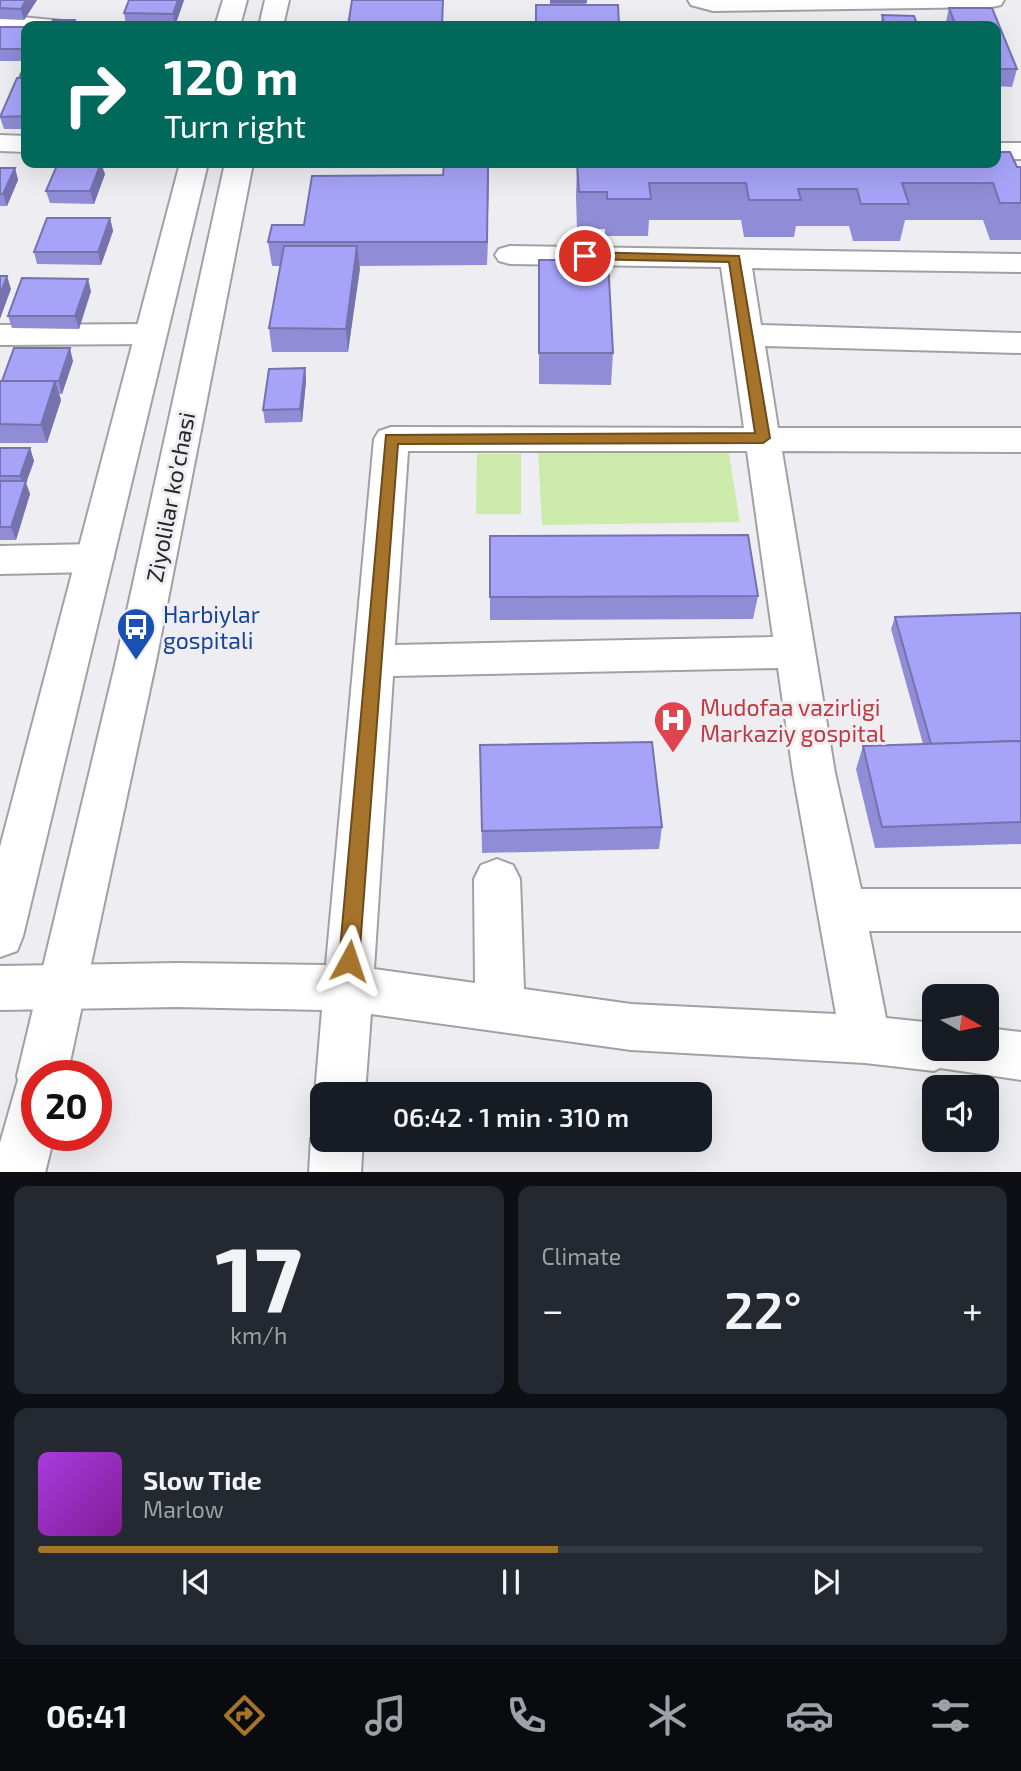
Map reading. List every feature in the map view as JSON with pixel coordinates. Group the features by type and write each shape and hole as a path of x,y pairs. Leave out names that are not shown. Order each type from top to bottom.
{"main road":[{"path":"229,21 235,0"},
{"path":"272,21 277,0"},
{"path":"700,0 713,4 992,0"},
{"path":"0,22 21,24"},
{"path":"0,144 21,144"},
{"path":"1001,151 1021,151"},
{"path":"0,936 193,168"},
{"name":"Ziyolilar ko'chasi","path":"46,1060 136,661 238,168"},
{"path":"510,255 1021,263"},
{"path":"735,259 814,773 865,1039"},
{"path":"168,266 217,265"},
{"path":"0,335 151,334"},
{"path":"746,335 1021,342"},
{"path":"341,1082 391,439 1021,440"},
{"path":"0,559 95,558"},
{"path":"373,662 795,652"},
{"path":"497,879 500,1008"},
{"path":"842,910 1021,910"},
{"path":"0,988 177,985 347,988 631,1027 865,1039 922,1046"},
{"path":"999,1054 1021,1056"},
{"path":"19,1172 24,1151"},
{"path":"335,1172 336,1152"}],"green space":[{"path":"728,448 740,522 542,525 538,450"},
{"path":"477,454 521,454 521,514 476,514"}],"building":[{"path":"0,0 26,0 21,9 0,8"},
{"path":"129,0 178,0 173,14 124,13"},
{"path":"352,0 443,0 442,21 349,21"},
{"path":"586,0 586,2 551,2"},
{"path":"536,5 618,5 619,21 536,21"},
{"path":"949,8 992,8 997,21 954,21"},
{"path":"882,15 914,16 916,21 884,21"},
{"path":"0,27 21,27 21,49 0,49"},
{"path":"1001,30 1017,69 1001,69"},
{"path":"17,78 21,78 21,116 0,117"},
{"path":"1001,152 1010,152 1017,167 1021,167 1021,203 1000,203 993,183 902,183 909,204 861,204 857,189 798,189 801,200 749,200 746,183 649,183 651,199 607,199 607,192 579,192 577,168 1001,168"},
{"path":"0,168 15,168 3,194 0,194"},
{"path":"56,168 99,168 90,191 46,191"},
{"path":"444,168 488,168 487,242 268,242 272,225 304,225 312,176 443,175"},
{"path":"47,218 110,218 98,252 34,252"},
{"path":"284,246 357,246 346,329 269,328"},
{"path":"539,260 608,260 613,353 539,353"},
{"path":"0,276 7,276 0,295"},
{"path":"22,278 88,279 75,316 8,316"},
{"path":"14,348 70,348 59,381 2,381"},
{"path":"305,368 300,409 263,410 269,369"},
{"path":"0,381 55,381 41,425 0,424"},
{"path":"0,448 30,448 20,476 0,476"},
{"path":"0,481 26,481 11,527 0,527"},
{"path":"748,535 758,596 490,597 490,536"},
{"path":"1021,613 1021,741 931,744 895,617"},
{"path":"1021,741 1021,822 882,827 863,746"},
{"path":"652,742 662,827 482,831 480,745"}],"place":[{"name":"Harbiylar gospitali","path":"136,661"},
{"name":"Mudofaa vazirligi Markaziy gospital","path":"673,754"}],"route":[{"path":"349,961 391,439 763,438 735,259 585,256"}]}
